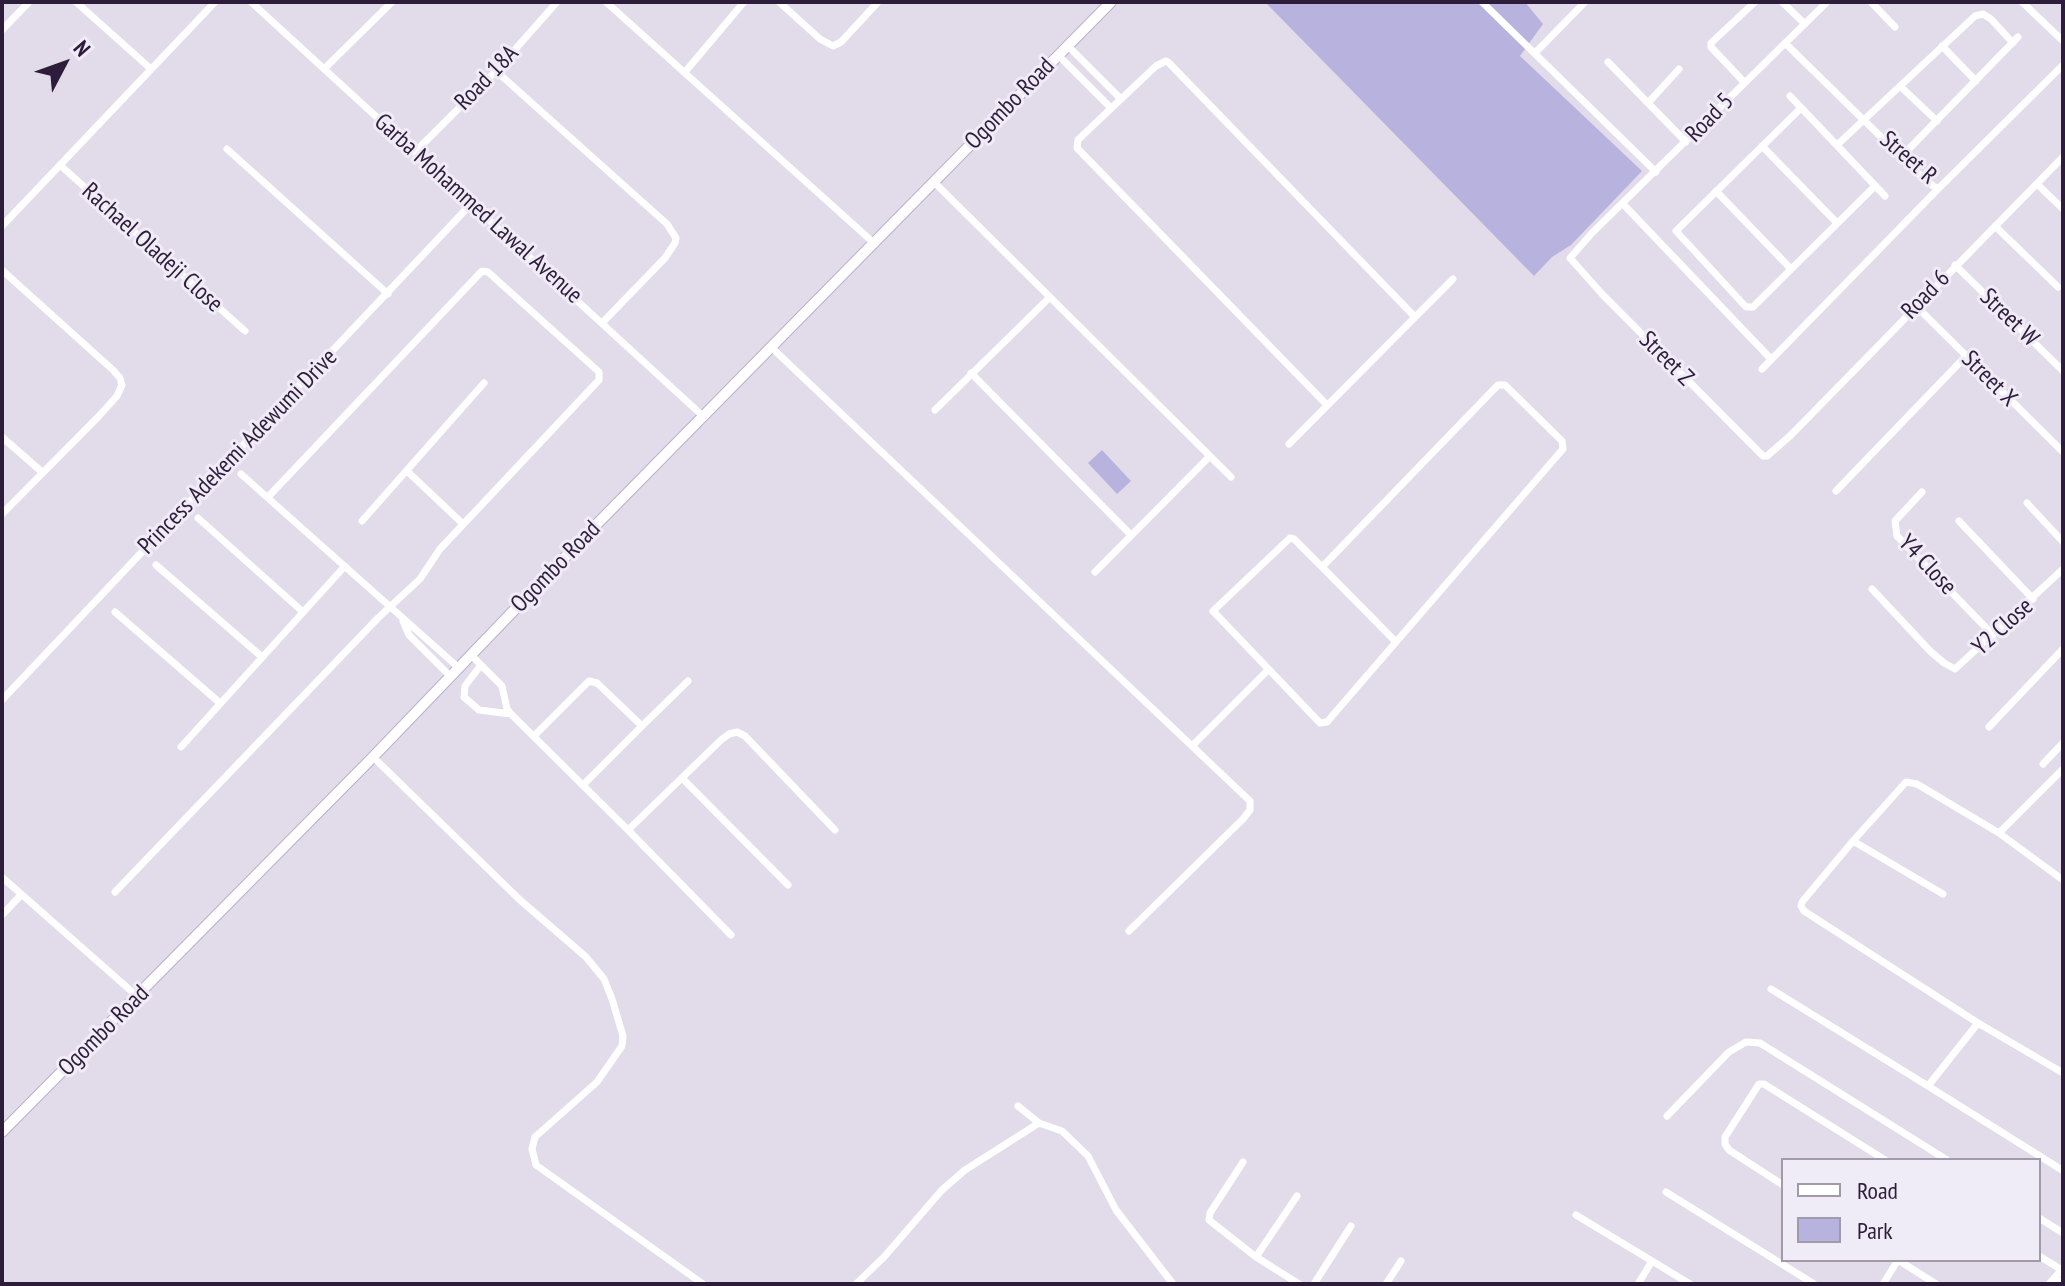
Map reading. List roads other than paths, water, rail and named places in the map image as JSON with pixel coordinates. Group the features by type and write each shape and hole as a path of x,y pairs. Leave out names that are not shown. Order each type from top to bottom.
{"main road":[{"name":"Ogombo Road","path":"2,1132 138,997 594,527 1111,2"}],"street":[{"path":"2,30 29,2"},
{"path":"76,2 151,69"},
{"path":"2,226 215,2"},
{"name":"Garba Mohammed Lawal Avenue","path":"251,2 704,417"},
{"path":"324,69 392,2"},
{"name":"Road 18A","path":"415,152 496,71 557,2"},
{"path":"606,2 875,244"},
{"path":"685,72 744,2"},
{"path":"779,2 820,39 833,46 841,42 878,2"},
{"path":"1482,2 1656,172"},
{"path":"1535,53 1585,2"},
{"path":"1744,82 1711,47 1711,43 1755,2"},
{"path":"1782,2 1805,24"},
{"name":"Road 5","path":"1592,233 1827,2"},
{"path":"1871,2 1895,27"},
{"path":"2022,2 2063,41"},
{"path":"1837,145 1975,16 1983,14 2015,40 1902,156"},
{"name":"Street R","path":"1785,43 1938,189 2063,65"},
{"path":"1067,45 1121,99"},
{"path":"1942,46 1976,81"},
{"path":"1058,55 1111,108"},
{"path":"1326,404 1077,148 1078,140 1156,66 1166,61 1414,316"},
{"path":"1608,62 1686,142"},
{"path":"1648,103 1679,69"},
{"path":"496,71 667,224 676,238 665,258 603,322"},
{"path":"1900,86 1937,121"},
{"path":"1790,96 1885,196"},
{"path":"1801,108 1676,231 1746,307 1753,307 1875,186"},
{"path":"1762,146 1837,223"},
{"path":"227,149 388,294"},
{"name":"Road 6","path":"1791,435 2063,157"},
{"name":"Rachael Oladeji Close","path":"60,165 245,331"},
{"path":"934,182 1231,477"},
{"path":"2037,184 2063,209"},
{"path":"1762,369 1938,189"},
{"path":"1716,191 1791,269"},
{"name":"Princess Adekemi Adewumi Drive","path":"2,700 472,203"},
{"path":"1623,204 1771,359"},
{"path":"1995,226 2058,287"},
{"name":"Street Z","path":"1592,233 1570,258 1611,303 1763,456 1791,435"},
{"name":"Street W","path":"1955,265 2063,371"},
{"path":"2,270 113,370 121,383 117,396 2,514"},
{"path":"115,892 428,570 434,556 600,377 596,368 485,271 268,497"},
{"path":"1289,444 1453,279"},
{"path":"935,410 1050,297"},
{"name":"Street X","path":"1915,305 2063,452"},
{"path":"772,348 1250,801 1250,810 1129,931"},
{"path":"1836,491 1966,356"},
{"path":"971,373 1131,535"},
{"path":"362,521 484,383"},
{"path":"1322,567 1498,385 1505,385 1562,441 1563,449 1396,642 1323,723 1213,614 1214,609 1290,538 1396,642"},
{"path":"2,437 42,472"},
{"path":"1095,572 1210,456"},
{"path":"407,471 463,524"},
{"path":"241,474 345,566 455,672"},
{"name":"Y4 Close","path":"1922,492 1895,521 1897,536 1993,635"},
{"path":"2027,503 2063,542"},
{"path":"198,518 303,612"},
{"path":"1959,521 2033,599"},
{"path":"156,565 262,657"},
{"path":"181,747 345,566"},
{"name":"Y2 Close","path":"1872,589 1930,651 1955,669 2063,569"},
{"path":"115,612 220,703"},
{"path":"1989,727 2063,649"},
{"path":"472,656 502,686 511,714 731,935"},
{"path":"481,665 465,686 464,697 479,710 511,714"},
{"path":"1192,746 1268,670"},
{"path":"534,736 589,681 597,683 642,726"},
{"path":"583,785 688,681"},
{"path":"628,830 721,740 737,732 745,736 835,830"},
{"path":"2043,764 2063,743"},
{"path":"373,757 520,900 586,957 604,979 612,999 623,1036 622,1046 597,1082 535,1137 532,1149 536,1165 703,1284"},
{"path":"1999,833 2063,769"},
{"path":"682,778 788,885"},
{"path":"2063,880 1999,833 1911,781 1900,788 1802,902 1804,911 1978,1023 2063,1073"},
{"path":"1853,841 1943,894"},
{"path":"2,877 138,997"},
{"path":"2,915 21,895"},
{"path":"1771,989 2062,1170"},
{"path":"1928,1086 1978,1023"},
{"path":"1667,1116 1729,1052 1746,1042 1760,1043 1944,1158"},
{"path":"1781,1184 1729,1150 1725,1144 1725,1137 1759,1084 1764,1084 1882,1158"},
{"path":"1018,1106 1039,1123 1062,1131 1088,1156 1116,1210 1173,1284"},
{"path":"856,1284 884,1257 942,1190 965,1170 1039,1123"},
{"path":"1243,1162 1210,1213 1209,1220 1256,1257 1299,1284"},
{"path":"1666,1192 1814,1284"},
{"path":"1256,1257 1297,1196"},
{"path":"1576,1215 1690,1284"},
{"path":"2041,1219 2063,1233"},
{"path":"1314,1284 1351,1226"},
{"path":"2041,1257 2062,1269 2051,1284"},
{"path":"1386,1284 1401,1261"},
{"path":"1638,1284 1652,1261"},
{"path":"1883,1284 1897,1262"},
{"path":"1901,1262 1936,1284"},
{"path":"2051,1284 2063,1280"}]}
